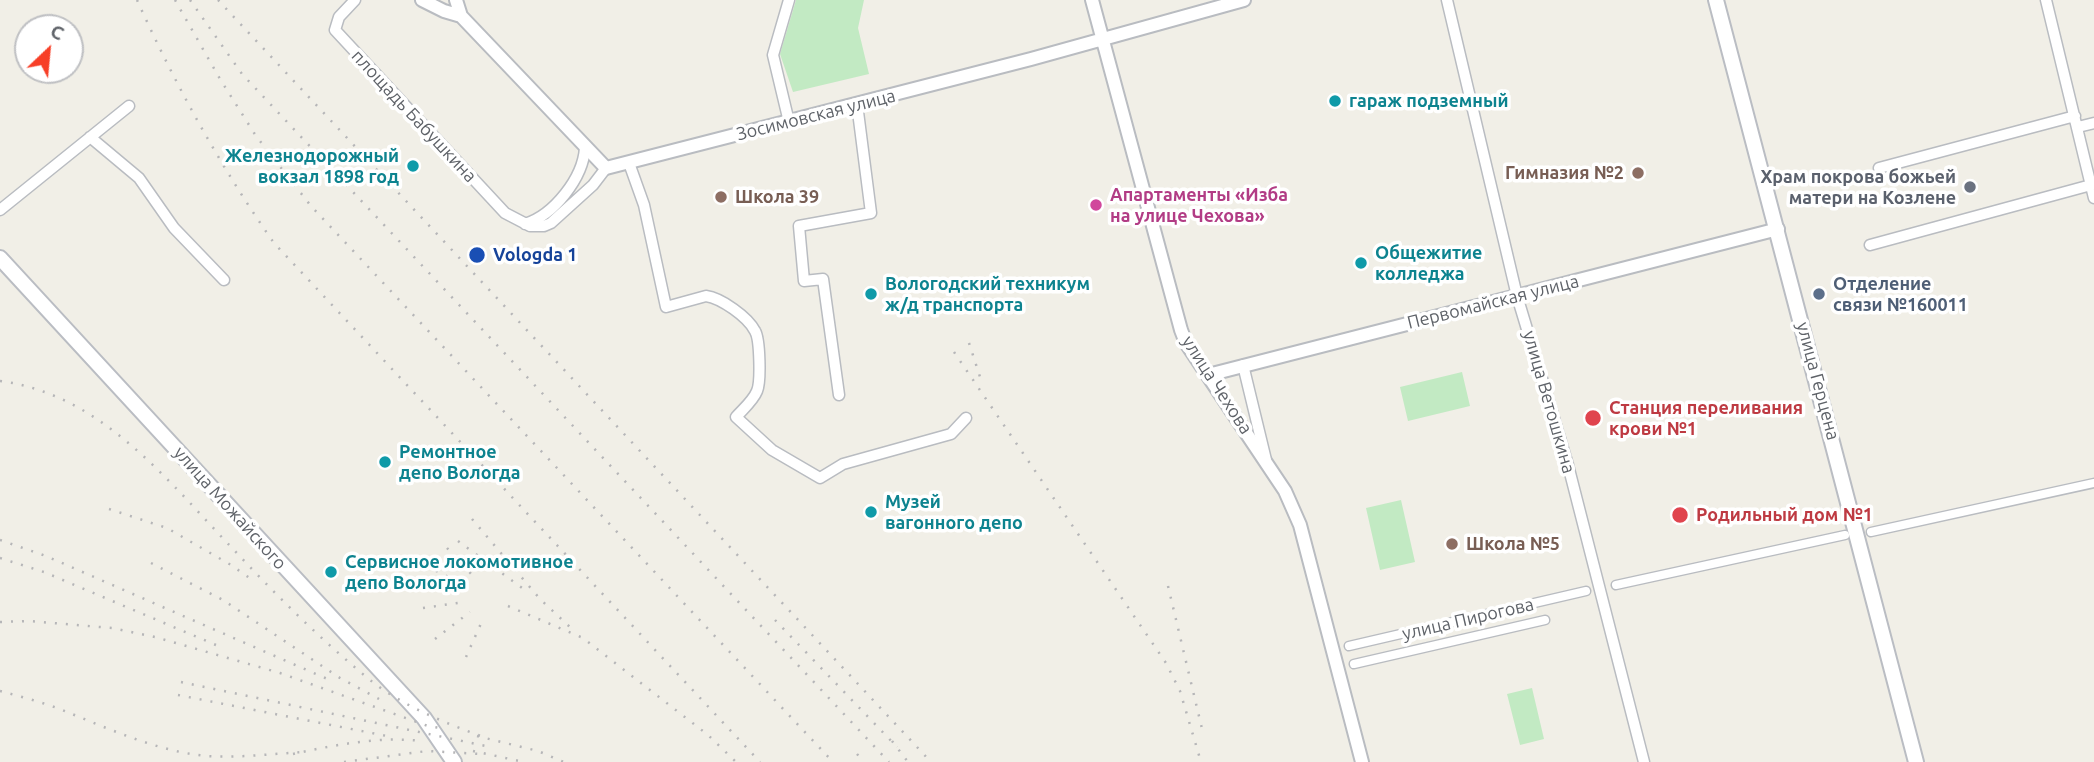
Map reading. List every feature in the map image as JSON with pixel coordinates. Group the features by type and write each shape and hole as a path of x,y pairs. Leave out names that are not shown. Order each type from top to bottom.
{"main road":[{"name":"улица Герцена","path":"1716,0 1916,762"},
{"name":"улица Можайского","path":"0,258 424,718 454,762"}],"street":[{"name":"площадь Бабушкина","path":"355,0 338,17 334,30 505,213 524,225"},
{"path":"422,0 461,16"},
{"path":"456,0 461,16 606,169 551,223 524,225"},
{"path":"789,0 772,55 789,122"},
{"name":"улица Чехова","path":"1092,0 1181,330 1186,343 1285,491 1300,525 1362,762"},
{"name":"Зосимовская улица","path":"606,169 1244,0"},
{"name":"улица Ветошкина","path":"1447,0 1517,296 1567,465 1644,762"},
{"path":"2046,0 2078,127 2091,164 2094,198"},
{"path":"839,395 823,279 804,281 799,226 871,213 857,104"},
{"path":"0,210 129,106"},
{"path":"1879,168 2075,116"},
{"path":"2078,127 2094,123"},
{"path":"90,137 139,178 174,228 224,280"},
{"path":"524,225 549,210 564,193 582,167 585,148"},
{"path":"629,163 644,205 666,307 706,296 713,297 725,303 754,329 757,337 759,383 752,398 736,417 772,450 820,478 843,464 951,434 966,418"},
{"path":"1870,245 2091,185"},
{"name":"Первомайская улица","path":"1208,375 1778,229"},
{"path":"1243,365 1266,461"},
{"path":"1871,532 2094,483"},
{"path":"1616,585 1845,536"},
{"name":"улица Пирогова","path":"1349,646 1586,591"},
{"name":"улица Пирогова","path":"1354,664 1545,620"}],"green space":[{"path":"796,0 864,0 858,28 869,74 793,92 780,54"},
{"path":"1462,372 1470,406 1408,421 1400,387"},
{"path":"1401,500 1415,562 1380,570 1366,508"},
{"path":"1532,688 1544,739 1520,745 1507,694"}],"railway":[{"path":"137,0 200,125 235,185 274,243 760,762"},
{"path":"175,0 256,136 311,206 833,762"},
{"path":"190,0 242,74 889,762"},
{"path":"218,0 931,762"},
{"path":"969,343 982,383"},
{"path":"954,352 1166,663 1180,691 1201,762"},
{"path":"0,381 36,389 70,403 101,422 157,469 280,598 364,675 407,704 486,738"},
{"path":"109,509 167,528 251,579"},
{"path":"472,519 540,599 572,629"},
{"path":"0,540 46,556 332,681"},
{"path":"458,541 525,590"},
{"path":"447,548 474,577"},
{"path":"0,558 44,572 223,648"},
{"path":"151,563 223,600 340,678 379,699"},
{"path":"426,566 467,586"},
{"path":"422,585 464,592"},
{"path":"1168,586 1203,733"},
{"path":"423,608 464,602"},
{"path":"508,606 583,638 708,735 736,762"},
{"path":"435,639 470,612"},
{"path":"466,657 483,619"},
{"path":"775,620 897,747"},
{"path":"0,622 29,621 112,628 155,637 280,673 428,726 446,729"},
{"path":"181,682 486,746"},
{"path":"0,691 51,706 170,750 230,757 303,752"},
{"path":"178,695 387,736"},
{"path":"477,736 538,751 564,762"},
{"path":"293,754 373,741 421,741"},
{"path":"892,741 908,762"},
{"path":"344,762 427,751 481,754"},
{"path":"473,751 524,762"},
{"path":"857,754 864,762"}],"place":[{"name":"гараж подземный","path":"1335,101"},
{"name":"Железнодорожный вокзал 1898 год","path":"413,166"},
{"name":"Гимназия №2","path":"1638,173"},
{"name":"Храм покрова божьей матери на Козлене","path":"1970,187"},
{"name":"Школа 39","path":"721,197"},
{"name":"Апартаменты «Изба на улице Чехова»","path":"1096,205"},
{"name":"Vologda 1","path":"477,255"},
{"name":"Общежитие колледжа","path":"1361,263"},
{"name":"Вологодский техникум ж/д транспорта","path":"871,294"},
{"name":"Отделение связи №160011","path":"1819,294"},
{"name":"Станция переливания крови №1","path":"1593,418"},
{"name":"Ремонтное депо Вологда","path":"385,462"},
{"name":"Музей вагонного депо","path":"871,512"},
{"name":"Родильный дом №1","path":"1680,515"},
{"name":"Школа №5","path":"1452,544"},
{"name":"Сервисное локомотивное депо Вологда","path":"331,572"}]}
